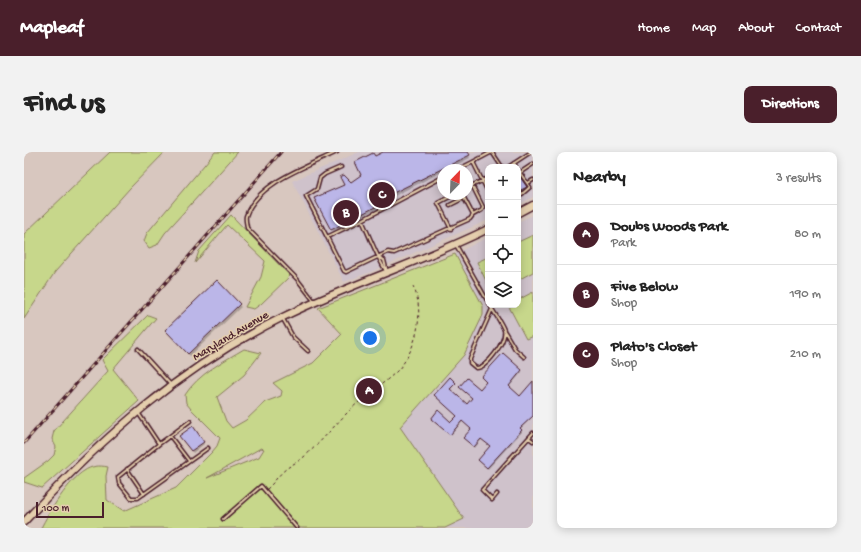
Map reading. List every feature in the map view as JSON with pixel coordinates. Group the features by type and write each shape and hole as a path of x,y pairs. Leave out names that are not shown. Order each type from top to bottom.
{"main road":[{"path":"521,211 533,205"},
{"name":"Maryland Avenue","path":"24,522 84,459 137,411 171,385 211,358 282,318 314,302 456,244 485,230"}],"lane":[{"path":"314,302 296,279 247,228 245,218 255,199 286,176 337,152"},
{"path":"469,164 492,152 500,164"},
{"path":"514,163 531,152"},
{"path":"473,162 485,186"},
{"path":"521,194 530,187 521,172 533,164"},
{"path":"341,167 320,178 317,189 306,196 344,271 346,272 388,252 394,253 451,229 470,219 472,215 482,210 473,187"},
{"path":"473,184 485,179"},
{"path":"327,237 437,180"},
{"path":"528,183 533,180"},
{"path":"443,200 438,203 451,229"},
{"path":"450,205 460,200"},
{"path":"465,200 472,215"},
{"path":"441,209 445,207"},
{"path":"362,220 380,257 382,268 387,272"},
{"path":"456,244 485,297"},
{"path":"380,257 384,260 387,272"},
{"path":"492,309 515,349 524,358"},
{"path":"492,309 471,355 470,363 472,366 480,368 484,366 499,348 504,331"},
{"path":"282,318 293,337 308,351"},
{"path":"138,348 171,385"},
{"path":"137,411 159,444"},
{"path":"190,421 127,469 118,477 119,483 132,498 138,498 208,448"},
{"path":"497,494 492,500 482,490 533,433"},
{"path":"170,436 188,461"},
{"path":"528,438 533,441"},
{"path":"127,469 144,494"},
{"path":"223,519 261,486 297,528"}],"path":[{"path":"265,491 287,468 299,461 314,448 349,411 382,385 399,368 409,350 419,322 415,291 412,284"}],"shaded area":[{"path":"359,152 533,152 533,197 521,203 521,164 485,164 485,221 373,271 344,282 292,181"},
{"path":"533,215 533,528 445,528 464,519 399,427 464,355 483,306 455,254 485,239 485,308 521,308 521,221"}],"green space":[{"path":"110,152 165,152 130,188 55,272 24,319 24,234"},
{"path":"215,152 238,152 165,233 157,245 149,248 144,241 147,233"},
{"path":"231,215 290,276 254,309 245,307 261,277 265,261 227,225 195,263 199,251"},
{"path":"533,235 533,272 521,278 521,272 521,241"},
{"path":"455,254 483,306 483,315 464,355 400,427 464,519 445,528 41,528 54,505 72,481 78,475 92,467 108,467 106,476 107,500 124,511 176,488 212,452 217,446 220,438 186,403 185,395 190,387 204,374 244,349 261,353 244,375 217,397 226,421 232,428 246,420 265,402 281,396 282,391 273,383 313,363 342,334 318,308","holes":["261,448 264,449 259,457 207,478"]},
{"path":"485,258 485,279 477,262"},
{"path":"533,292 533,336 526,339 510,308 521,308 521,298"},
{"path":"148,315 156,318 113,369 139,401 42,488 24,482 24,478 54,455 56,447 52,439 54,431 108,371 102,360"}],"building":[{"path":"383,152 468,152 470,155 452,164 437,164 437,171 375,202 377,206 360,215 359,213 347,219 348,221 331,230 314,198 344,185 340,177 344,175 351,182 361,175 355,162 373,153 375,156"},
{"path":"521,178 527,187 521,190"},
{"path":"217,280 240,304 188,354 165,330"},
{"path":"503,353 522,370 509,386 520,396 533,381 533,416 520,428 522,430 487,468 478,460 490,446 481,439 474,447 463,438 471,429 462,421 450,435 431,419 438,410 451,422 457,416 434,395 450,377 456,383 450,389 467,404 472,398 459,387 467,378 480,389 486,382 481,377"},
{"path":"193,426 204,442 191,451 179,436"}],"railway":[{"path":"24,443 281,152"}],"place":[{"name":"Plato's Closet","path":"382,195"},
{"name":"Five Below","path":"346,213"},
{"name":"Doubs Woods Park","path":"369,391"}]}
